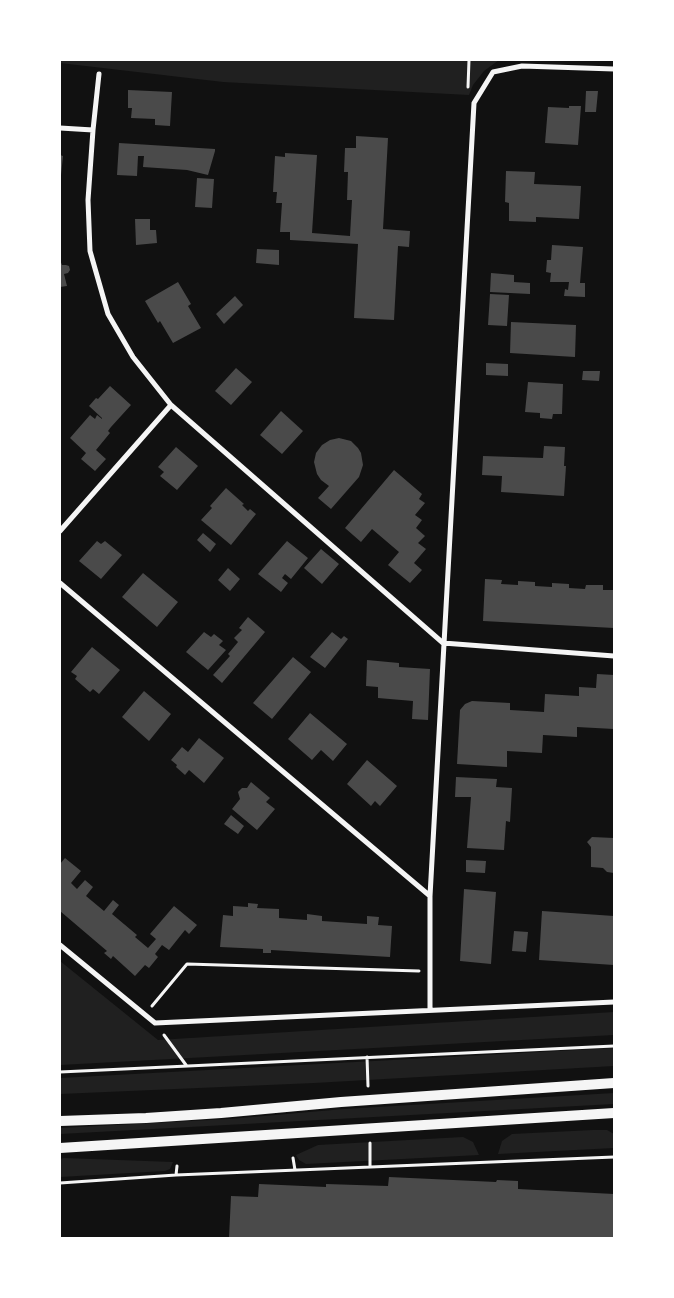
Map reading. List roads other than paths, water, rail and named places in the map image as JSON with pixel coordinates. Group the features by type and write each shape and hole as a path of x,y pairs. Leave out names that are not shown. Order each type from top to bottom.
{"main road":[{"path":"60,1121 221,1113 341,1102 614,1083"},
{"path":"60,1148 614,1113"}],"street":[{"path":"430,1009 430,896 474,103 494,72 522,66 614,69"},
{"path":"99,74 88,200 90,251 108,314 133,357 171,405 443,643 614,656"},
{"path":"60,128 93,130"},
{"path":"60,531 171,405"},
{"path":"60,583 430,896"},
{"path":"60,944 155,1023 614,1002"}]}
